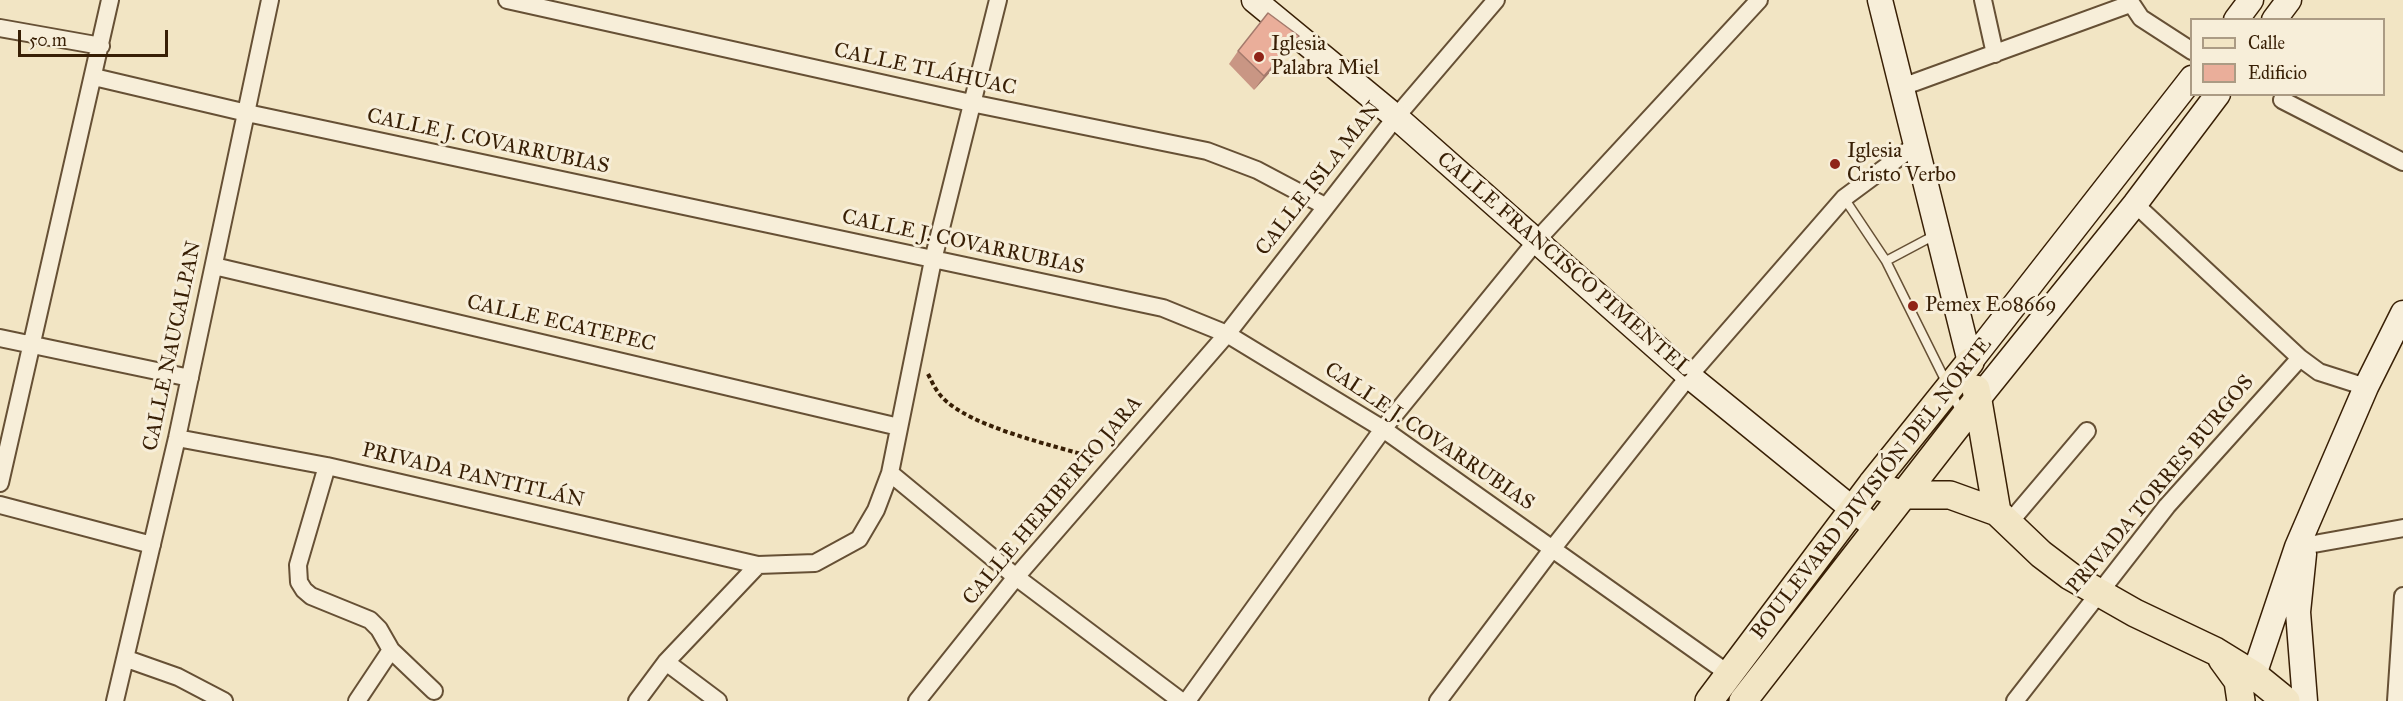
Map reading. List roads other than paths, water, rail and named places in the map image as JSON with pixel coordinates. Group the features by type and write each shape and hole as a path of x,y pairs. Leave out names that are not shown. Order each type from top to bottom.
{"main road":[{"name":"CALLE FRANCISCO PIMENTEL","path":"1254,0 1396,117 1689,376 1877,529"},
{"path":"1881,0 1970,362 1971,408 2003,517"},
{"path":"2238,18 2251,0"},
{"path":"2276,18 2289,0"},
{"name":"BOULEVARD DIVISIÓN DEL NORTE","path":"1709,701 1872,484 2190,81"},
{"name":"BOULEVARD DIVISIÓN DEL NORTE","path":"1743,701 1971,408 2136,204 2217,96"},
{"path":"2246,701 2312,513 2366,387 2403,313"},
{"path":"1872,484 1903,495 1950,495 2003,517 2042,554 2097,593 2215,651 2254,675 2286,701"},
{"path":"2301,547 2298,612 2305,701"},
{"path":"2215,651 2238,681 2241,701"}],"street":[{"path":"0,483 110,0"},
{"name":"CALLE NAUCALPAN","path":"115,701 127,659 177,438 270,0"},
{"name":"CALLE TLÁHUAC","path":"507,0 971,103 1207,151 1257,170 1324,206"},
{"name":"PRIVADA PANTITLÁN","path":"177,438 327,466 758,565 815,562 859,538 876,510 890,473 933,260 998,0"},
{"name":"CALLE ISLA MAN","path":"1227,334 1324,206 1496,0"},
{"path":"1187,701 1383,429 1537,240 1759,0"},
{"path":"1983,0 1995,54"},
{"path":"1902,87 2129,2 2148,24 2190,50"},
{"path":"0,28 101,46"},
{"name":"CALLE J. COVARRUBIAS","path":"94,77 247,113 1163,308 1227,334 1383,429 1729,674"},
{"path":"2282,100 2403,162"},
{"path":"1438,701 1553,548 1689,376 1844,198 1917,144"},
{"path":"2136,204 2300,358 2319,372 2366,387"},
{"name":"CALLE ECATEPEC","path":"214,266 899,427"},
{"name":"CALLE HERIBERTO JARA","path":"917,701 1016,577 1227,334"},
{"path":"0,338 190,378"},
{"name":"PRIVADA TORRES BURGOS","path":"2015,701 2167,506 2300,358"},
{"path":"2003,517 2087,431"},
{"path":"327,466 298,565 299,582 310,596 370,620 379,629 391,650 434,691"},
{"path":"890,473 1016,577 1180,701"},
{"path":"0,505 152,545"},
{"path":"2301,547 2403,528"},
{"path":"637,701 666,662 758,565"},
{"path":"2396,701 2403,596"},
{"path":"357,701 391,650"},
{"path":"127,659 178,677 224,701"},
{"path":"666,662 718,701"}],"lane":[{"path":"1844,198 1886,261 1948,389 1971,408"},
{"path":"1886,261 1938,234"}],"place":[{"name":"Iglesia Palabra Miel","path":"1259,57"},
{"name":"Iglesia Cristo Verbo","path":"1835,164"},
{"name":"Pemex E08669","path":"1913,306"}]}
